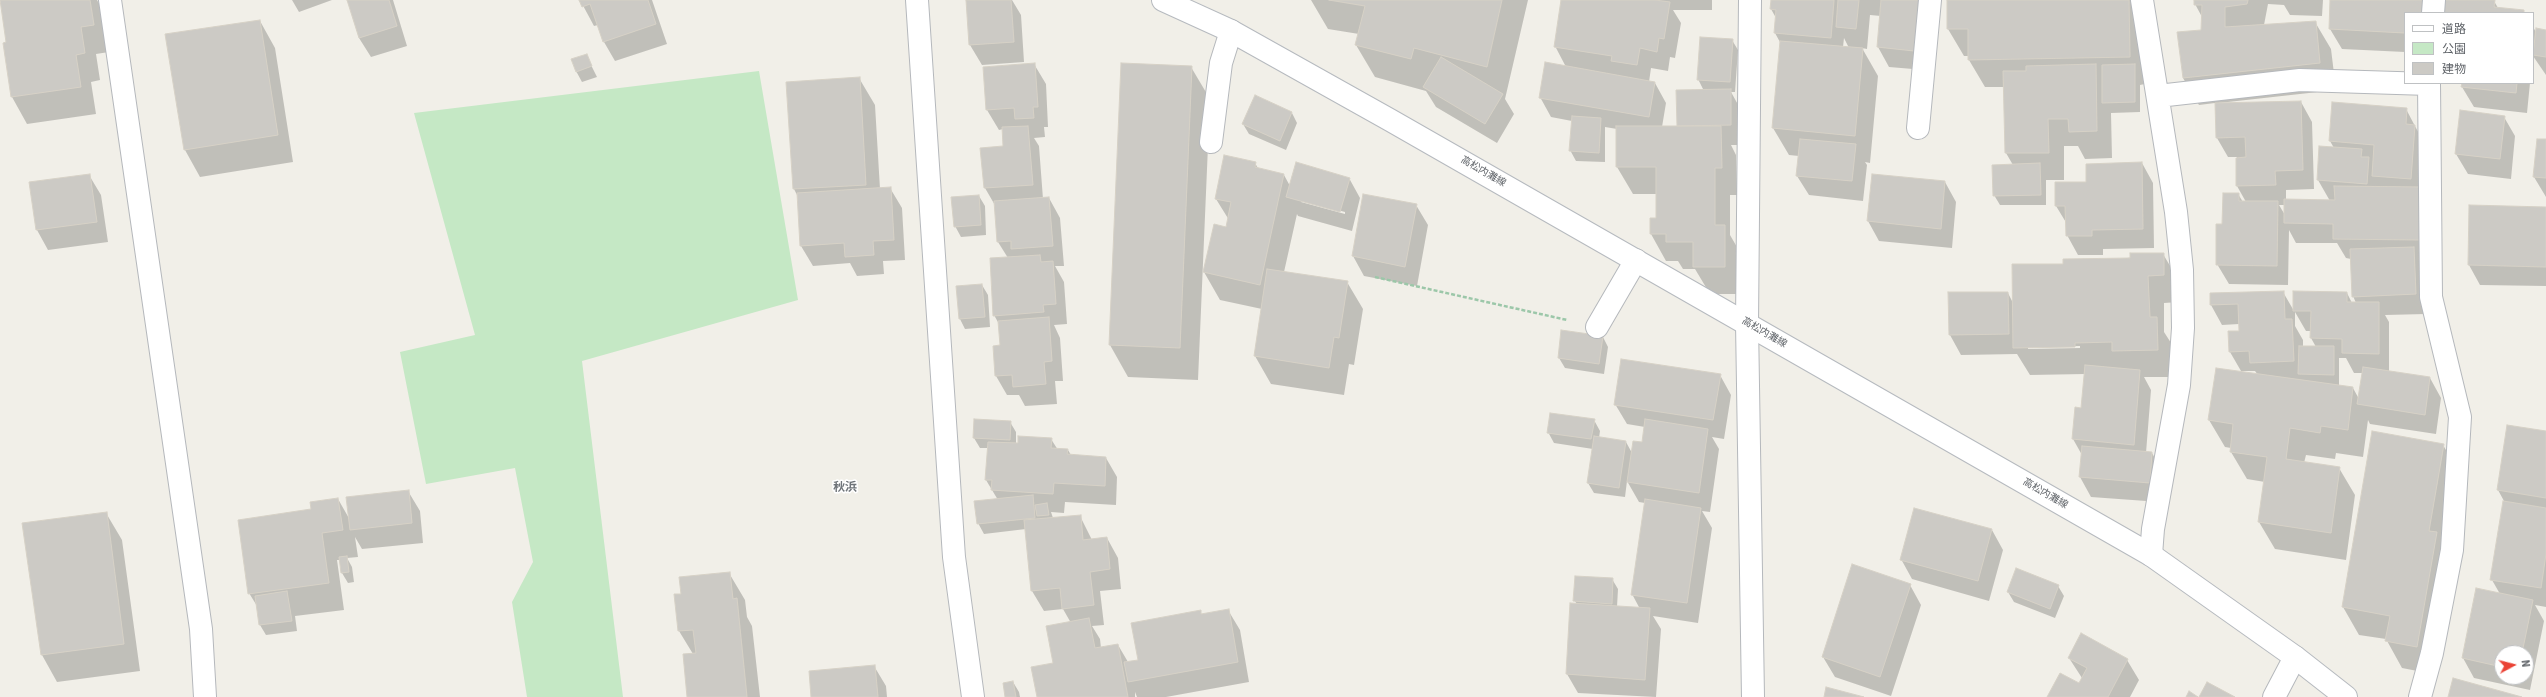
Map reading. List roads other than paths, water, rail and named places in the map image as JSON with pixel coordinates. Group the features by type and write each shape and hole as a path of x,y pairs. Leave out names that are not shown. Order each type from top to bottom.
{"street":[{"path":"110,0 201,629 205,697"},
{"path":"917,0 954,557 974,697"},
{"name":"高松内灘線","path":"1163,0 1231,31 1747,323 2151,555 2295,656 2346,697"},
{"path":"1750,0 1747,323 1753,697"},
{"path":"1918,128 1930,0"},
{"path":"2142,0 2177,220 2182,270 2183,328 2179,385 2153,529 2151,555"},
{"path":"2433,12 2434,0"},
{"path":"1211,142 1221,63 1231,31"},
{"path":"2158,96 2300,80 2404,82"},
{"path":"2420,697 2432,653 2452,550 2460,417 2431,297 2429,84"},
{"path":"1597,327 1636,260"},
{"path":"2274,697 2295,656"}],"district":[{"name":"秋浜","path":"845,488"}]}
